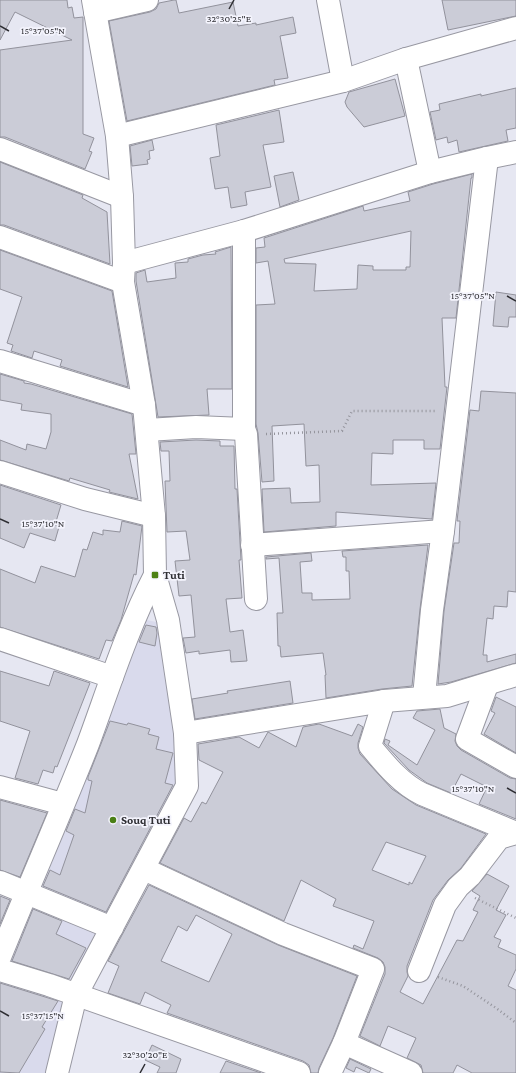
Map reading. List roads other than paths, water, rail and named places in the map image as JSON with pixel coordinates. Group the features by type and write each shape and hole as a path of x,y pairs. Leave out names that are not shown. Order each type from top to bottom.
{"street":[{"path":"57,1073 76,995 187,786 185,733 168,620 155,575 154,516 147,430 123,272 122,197 117,136 94,6 147,0"},
{"path":"328,0 343,81"},
{"path":"117,136 343,81 406,59 516,28"},
{"path":"406,59 430,172"},
{"path":"0,149 122,197"},
{"path":"0,237 123,272 244,231 430,172 516,152"},
{"path":"424,697 432,610 443,531 487,158"},
{"path":"244,231 245,432 256,599"},
{"path":"0,361 144,405"},
{"path":"147,430 196,427 245,432"},
{"path":"0,472 85,500 154,516"},
{"path":"252,546 443,531"},
{"path":"0,957 26,892 50,839 140,603 155,575"},
{"path":"0,639 112,677"},
{"path":"185,733 384,701 447,696 516,675"},
{"path":"487,685 467,739 516,767"},
{"path":"384,701 370,746 384,764 414,790 516,833"},
{"path":"0,787 63,804"},
{"path":"419,971 445,906 458,887 470,876 499,838 516,833"},
{"path":"144,869 283,934 373,969 344,1043 330,1073"},
{"path":"0,882 112,928"},
{"path":"0,970 49,985 299,1073"},
{"path":"344,1043 412,1073"}],"place":[{"name":"Tuti","path":"155,575"},
{"name":"Souq Tuti","path":"113,820"}]}
